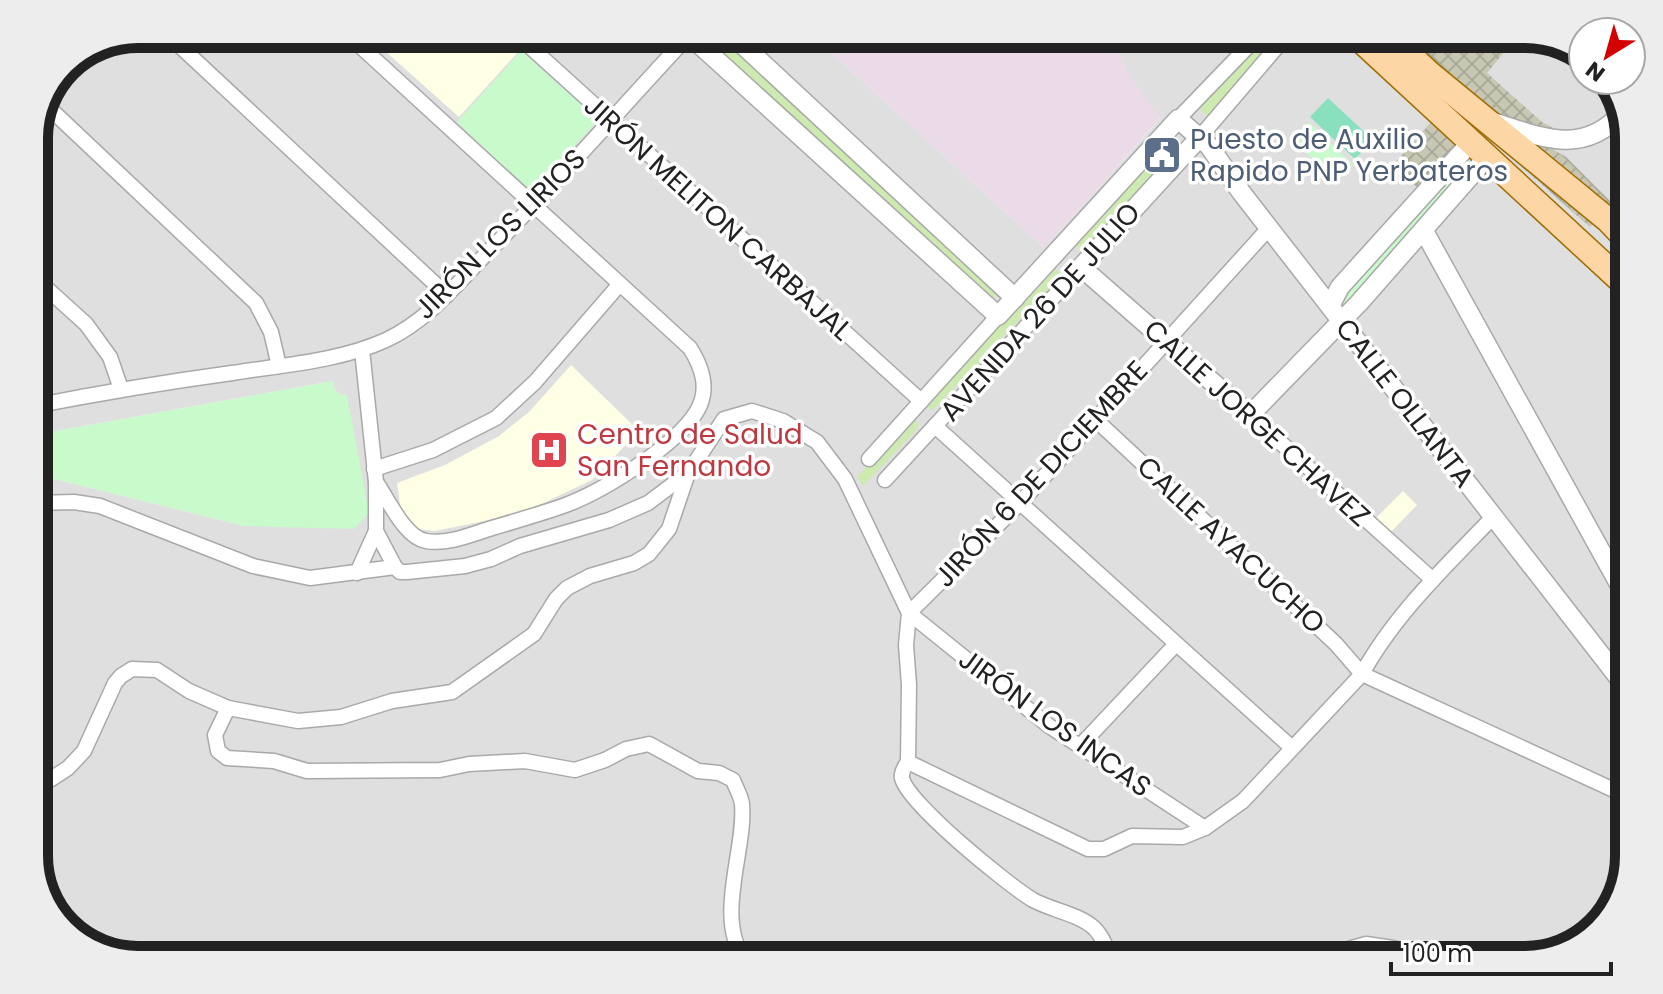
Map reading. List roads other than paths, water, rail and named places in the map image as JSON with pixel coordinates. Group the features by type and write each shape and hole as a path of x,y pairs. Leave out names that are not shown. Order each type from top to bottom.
{"main road":[{"path":"1369,48 1615,267"},
{"path":"1403,48 1483,119 1615,227"}],"street":[{"path":"182,48 447,295"},
{"path":"362,48 690,348 699,363 704,381 698,410 667,445 613,480 566,505 451,540 425,541 412,535 375,476"},
{"name":"JIRÓN MELITON CARBAJAL","path":"531,48 921,401"},
{"name":"JIRÓN LOS LIRIOS","path":"48,403 121,389 279,366 362,350 389,338 425,316 447,295 533,206 676,48"},
{"path":"704,48 998,316"},
{"path":"746,48 1015,298"},
{"name":"AVENIDA 26 DE JULIO","path":"869,459 1178,119 1246,48"},
{"name":"AVENIDA 26 DE JULIO","path":"885,480 1200,137 1276,48"},
{"path":"52,111 256,303 271,332 279,366"},
{"name":"CALLE OLLANTA","path":"1178,119 1200,137 1615,673"},
{"path":"1483,119 1546,139 1566,141 1613,123"},
{"path":"1250,415 1424,231 1480,148"},
{"path":"1330,306 1340,287 1480,148"},
{"name":"JIRÓN 6 DE DICIEMBRE","path":"909,613 1021,502 1269,228"},
{"path":"1424,231 1615,577"},
{"name":"CALLE JORGE CHAVEZ","path":"1081,267 1433,580"},
{"path":"375,476 496,418 535,382 619,285"},
{"path":"48,290 86,324 110,357 121,389"},
{"path":"357,573 376,531 375,476 362,350"},
{"path":"48,781 68,768 84,751 115,683 132,669 157,670 189,691 228,708 298,721 341,717 392,701 452,692 534,634 556,599 567,588 590,576 634,563 649,554 669,529 688,473 724,419 752,411 783,421 817,442 845,479 909,613 906,645 908,762 902,779 939,823 1005,883 1036,902 1095,928 1105,946"},
{"name":"CALLE AYACUCHO","path":"1096,420 1336,644 1362,674"},
{"path":"935,426 1291,747"},
{"path":"376,531 400,572 465,566 609,520 648,503 688,473"},
{"path":"48,503 100,506 253,566 310,578 395,567"},
{"path":"908,762 1088,849 1104,849 1132,836 1183,837 1205,828 1243,801 1362,674 1377,648 1433,580 1493,517"},
{"name":"JIRÓN LOS INCAS","path":"909,613 1049,726 1205,828"},
{"path":"1080,746 1176,644"},
{"path":"1362,674 1615,787"},
{"path":"228,708 215,735 218,751 227,758 274,761 307,771 440,770 469,764 525,761 575,770 626,749 649,744 698,771 719,773 733,780 742,801 732,885 736,946"},
{"path":"1359,946 1383,946"}],"place":[{"name":"Puesto de Auxilio Rapido PNP Yerbateros","path":"1162,155"},
{"name":"Centro de Salud San Fernando","path":"549,450"}]}
